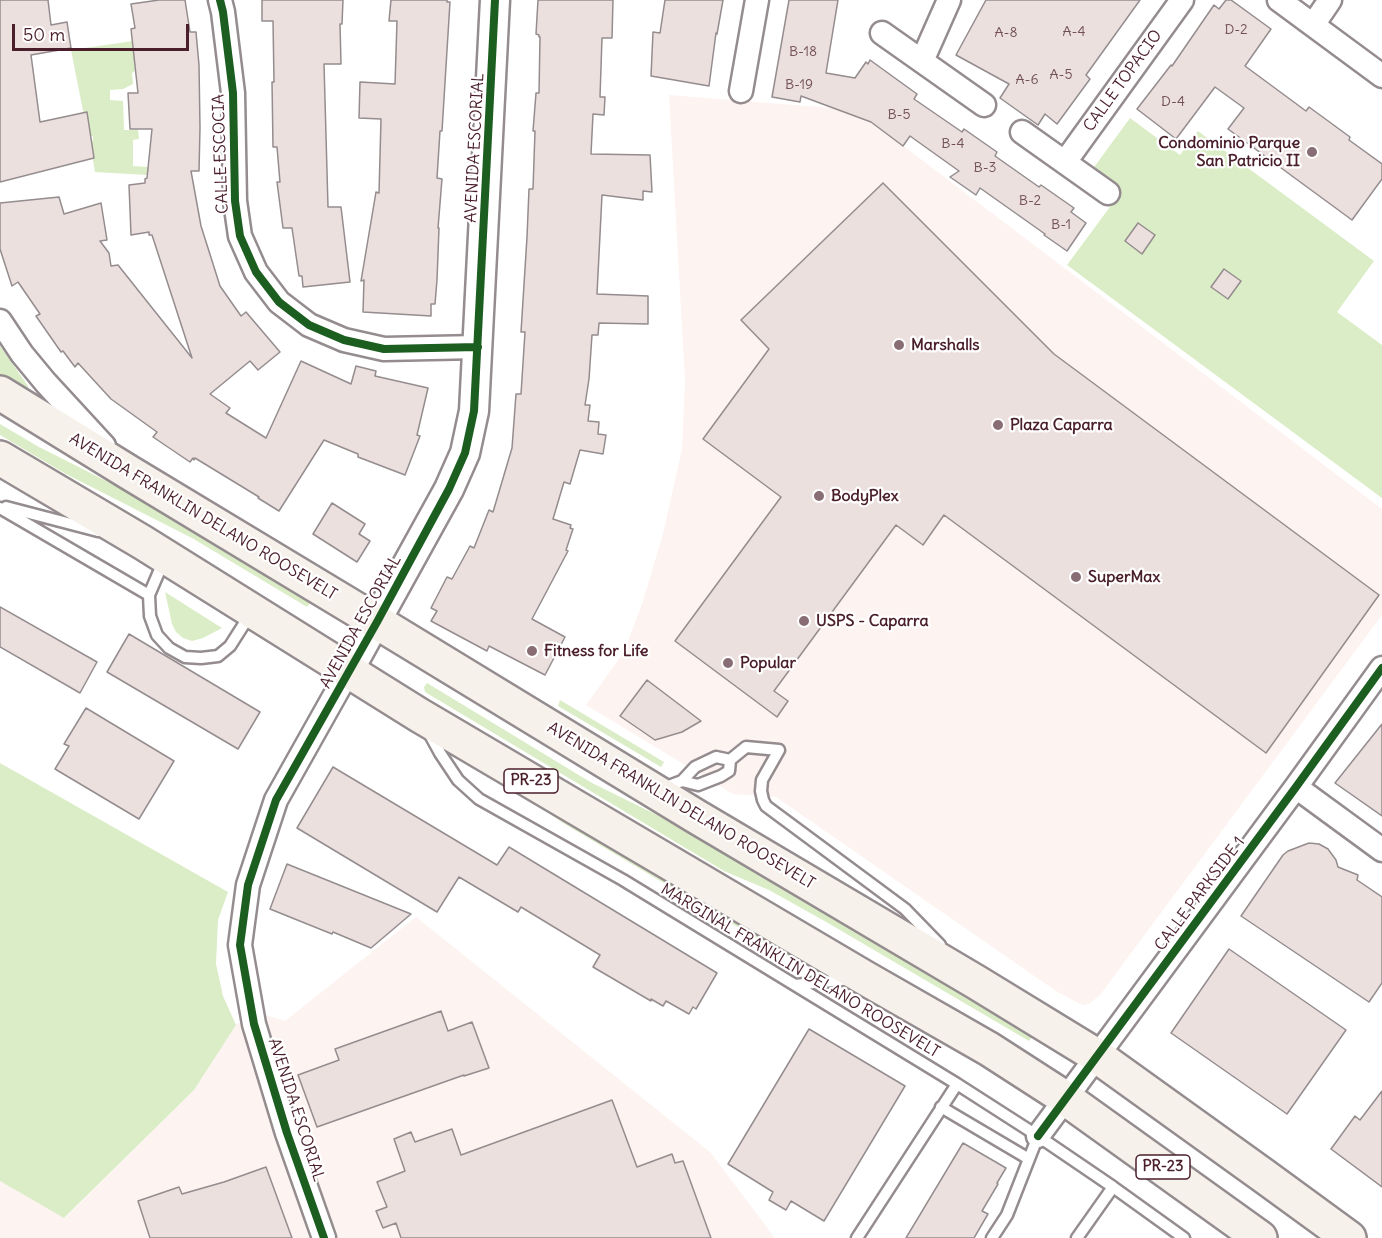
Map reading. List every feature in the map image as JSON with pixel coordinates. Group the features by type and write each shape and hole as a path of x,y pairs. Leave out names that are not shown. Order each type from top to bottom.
{"main road":[{"name":"AVENIDA FRANKLIN DELANO ROOSEVELT","path":"0,393 377,622 668,786 1096,1056 1348,1238"},
{"name":"PR-23","path":"0,458 350,670 419,715 989,1049 1065,1098 1260,1238"}],"street":[{"name":"CALLE ESCOCIA","path":"220,0 233,93 234,201 240,236 256,272 279,302 309,325 344,340 384,349 478,347"},
{"name":"AVENIDA ESCORIAL","path":"324,1238 287,1133 254,1024 240,945 248,885 276,800 377,622 449,489 465,453 474,411 495,0"},
{"path":"741,91 758,0"},
{"path":"922,61 949,0"},
{"name":"CALLE TOPACIO","path":"1065,162 1182,0"},
{"path":"1279,0 1382,76"},
{"path":"1313,25 1330,0"},
{"path":"882,33 984,105"},
{"path":"1022,132 1108,193"},
{"path":"0,321 22,354 46,383 130,473"},
{"name":"CALLE PARKSIDE 1","path":"1038,1136 1382,668"},
{"path":"1296,787 1382,850"}],"lane":[{"path":"0,507 154,550 157,575 149,595 150,616 157,635 169,648 185,657 218,656 230,646 253,611"},
{"path":"0,507 149,595"},
{"name":"MARGINAL FRANKLIN DELANO ROOSEVELT","path":"419,715 458,780 479,799 623,880 957,1084 1038,1136 1185,1238"},
{"path":"668,786 698,785 722,776 729,771 730,760 746,747 779,750 762,780 761,791 766,806 905,909 976,982"},
{"path":"668,786 695,767 717,757 730,760"},
{"path":"795,985 866,978"},
{"path":"856,1238 957,1084"},
{"path":"941,1107 1029,1159"},
{"path":"992,1238 1007,1215 1038,1136"},
{"path":"1077,1238 1113,1187"}],"shaded area":[{"path":"669,95 845,109 864,116 1382,509 1382,615 1100,995 1089,1004 1078,1003 1056,991 776,797 733,794 586,705 624,652 643,601 663,534 682,449 685,380"},
{"path":"416,917 710,1152 775,1238 0,1238 0,1181 65,1218 194,1090 236,1025 246,1018 266,1015 285,1021"}],"green space":[{"path":"133,41 135,71 132,73 133,84 123,89 110,90 110,100 123,101 124,130 138,130 139,139 133,140 133,166 148,167 182,177 95,172 90,142 93,141 93,136 88,136 71,50"},
{"path":"1130,118 1180,155 1198,131 1374,261 1337,312 1382,345 1382,498 1067,265 1121,192 1092,170"},
{"path":"0,346 28,389 26,390 0,374"},
{"path":"0,424 39,447 162,509 312,600 307,607 192,538 66,474 0,435"},
{"path":"165,592 222,628 192,641 183,638 172,624"},
{"path":"427,683 592,783 728,850 1034,1034 1029,1041 769,890 724,871 425,692 424,687"},
{"path":"560,700 664,762 661,767 558,706"},
{"path":"0,763 228,892 218,920 216,964 223,996 236,1025 194,1090 64,1218 0,1181"},
{"path":"516,790 802,958 800,961 783,954 563,823"}],"building":[{"path":"0,0 48,0 51,25 67,22 71,48 31,55 40,122 87,112 94,158 0,182"},
{"path":"159,0 185,0 190,32 196,32 199,65 199,171 191,171 201,226 220,286 241,316 246,312 280,352 258,370 250,361 210,394 230,408 226,413 266,438 301,361 351,384 356,366 376,371 375,376 428,388 417,435 420,436 405,475 358,457 358,454 324,440 279,511 195,458 190,462 153,437 157,432 111,399 78,363 75,367 63,351 61,352 36,316 40,314 18,282 12,286 0,249 0,203 59,197 64,214 101,203 107,240 100,241 109,253 111,266 118,265 192,358 152,235 149,235 149,232 131,235 129,185 145,183 152,129 130,129 128,93 138,93 131,29 135,28 131,4"},
{"path":"262,0 343,0 342,24 340,24 341,64 324,64 328,207 341,207 350,282 303,287 302,276 299,276 292,228 283,228 277,182 280,182 277,147 273,147 273,21 262,21"},
{"path":"391,0 447,0 450,2 437,178 442,179 437,280 435,304 431,304 431,316 363,312 364,280 361,281 376,192 379,193 381,119 359,118 360,82 395,84 397,21 389,21"},
{"path":"538,0 613,0 612,38 602,38 600,97 605,97 604,115 593,114 591,154 650,155 652,192 643,191 643,200 602,195 597,294 648,296 648,324 599,323 598,335 592,335 585,405 590,405 588,421 599,422 598,434 606,435 603,454 580,450 570,484 564,482 553,519 571,525 570,528 573,529 566,550 568,551 532,619 565,637 545,675 489,646 487,651 431,621 437,611 431,608 447,577 452,579 470,546 474,548 489,510 493,512 512,448 516,394 521,394 525,332 521,332 529,189 533,189 535,131 533,131 536,93 539,93 540,37 536,34"},
{"path":"665,0 723,0 709,86 651,76 653,32 660,33"},
{"path":"789,0 838,0 826,73 855,78 870,60 917,94 914,99 962,132 964,129 997,152 995,156 1074,208 1071,212 1086,223 1067,251 980,188 976,195 950,177 959,171 910,136 903,146 871,122 801,96 800,102 772,97"},
{"path":"986,0 1140,0 1086,75 1090,79 1057,124 1045,114 1038,125 1000,98 1009,84 956,55"},
{"path":"1226,0 1231,0 1271,29 1245,66 1306,111 1309,107 1382,164 1382,179 1352,220 1228,129 1244,108 1215,87 1176,139 1137,109 1172,66 1214,5 1219,9"},
{"name":"Plaza Caparra","path":"883,183 1054,354 1379,595 1266,753 944,515 923,545 896,525 774,691 788,701 777,717 675,641 781,497 703,439 769,349 741,320"},
{"path":"1138,223 1155,235 1142,254 1125,241"},
{"path":"1224,269 1241,281 1228,299 1211,287"},
{"path":"332,503 365,524 359,534 370,541 357,562 313,534"},
{"path":"0,607 97,662 80,693 0,647"},
{"path":"129,634 260,712 238,749 107,672"},
{"path":"647,680 701,721 682,732 655,740 620,716"},
{"path":"86,708 174,761 139,819 55,769 69,746 64,744"},
{"path":"1382,724 1382,816 1335,783"},
{"path":"333,767 497,865 509,847 717,973 696,1009 693,1007 689,1014 666,1001 663,1006 651,999 651,1001 593,967 600,955 521,907 518,912 459,877 437,912 297,828"},
{"path":"1309,843 1319,844 1328,849 1338,867 1358,875 1357,880 1382,897 1382,983 1369,1002 1241,916 1283,855"},
{"path":"287,864 411,914 371,948 270,909"},
{"path":"1229,949 1346,1030 1287,1114 1171,1033"},
{"path":"441,1011 448,1031 472,1022 489,1068 317,1127 298,1075 339,1060 335,1049"},
{"path":"809,1029 905,1086 824,1221 791,1201 786,1210 769,1200 773,1192 728,1164"},
{"path":"1382,1091 1382,1187 1331,1149 1355,1116 1360,1120"},
{"path":"612,1100 637,1167 672,1154 675,1163 683,1161 711,1238 401,1238 396,1223 383,1228 376,1211 387,1207 377,1182 405,1171 394,1139 411,1132 415,1142 452,1129 461,1155"},
{"path":"963,1143 1006,1168 982,1211 988,1214 974,1238 906,1238"},
{"path":"266,1167 292,1238 150,1238 138,1201 179,1187 182,1194"}],"cycle path":[{"path":"220,0 233,93 235,201 240,236 256,272 279,302 309,325 344,340 384,349 478,347"},
{"path":"324,1238 287,1133 254,1024 240,945 248,885 276,800 377,622 449,489 465,453 474,411 495,0"},
{"path":"1038,1136 1382,668"}],"place":[{"name":"Condominio Parque San Patricio II","path":"1312,152"},
{"name":"Marshalls","path":"899,345"},
{"name":"Plaza Caparra","path":"998,425"},
{"name":"BodyPlex","path":"819,496"},
{"name":"SuperMax","path":"1076,577"},
{"name":"USPS - Caparra","path":"804,621"},
{"name":"Fitness for Life","path":"532,651"},
{"name":"Popular","path":"728,663"}]}
